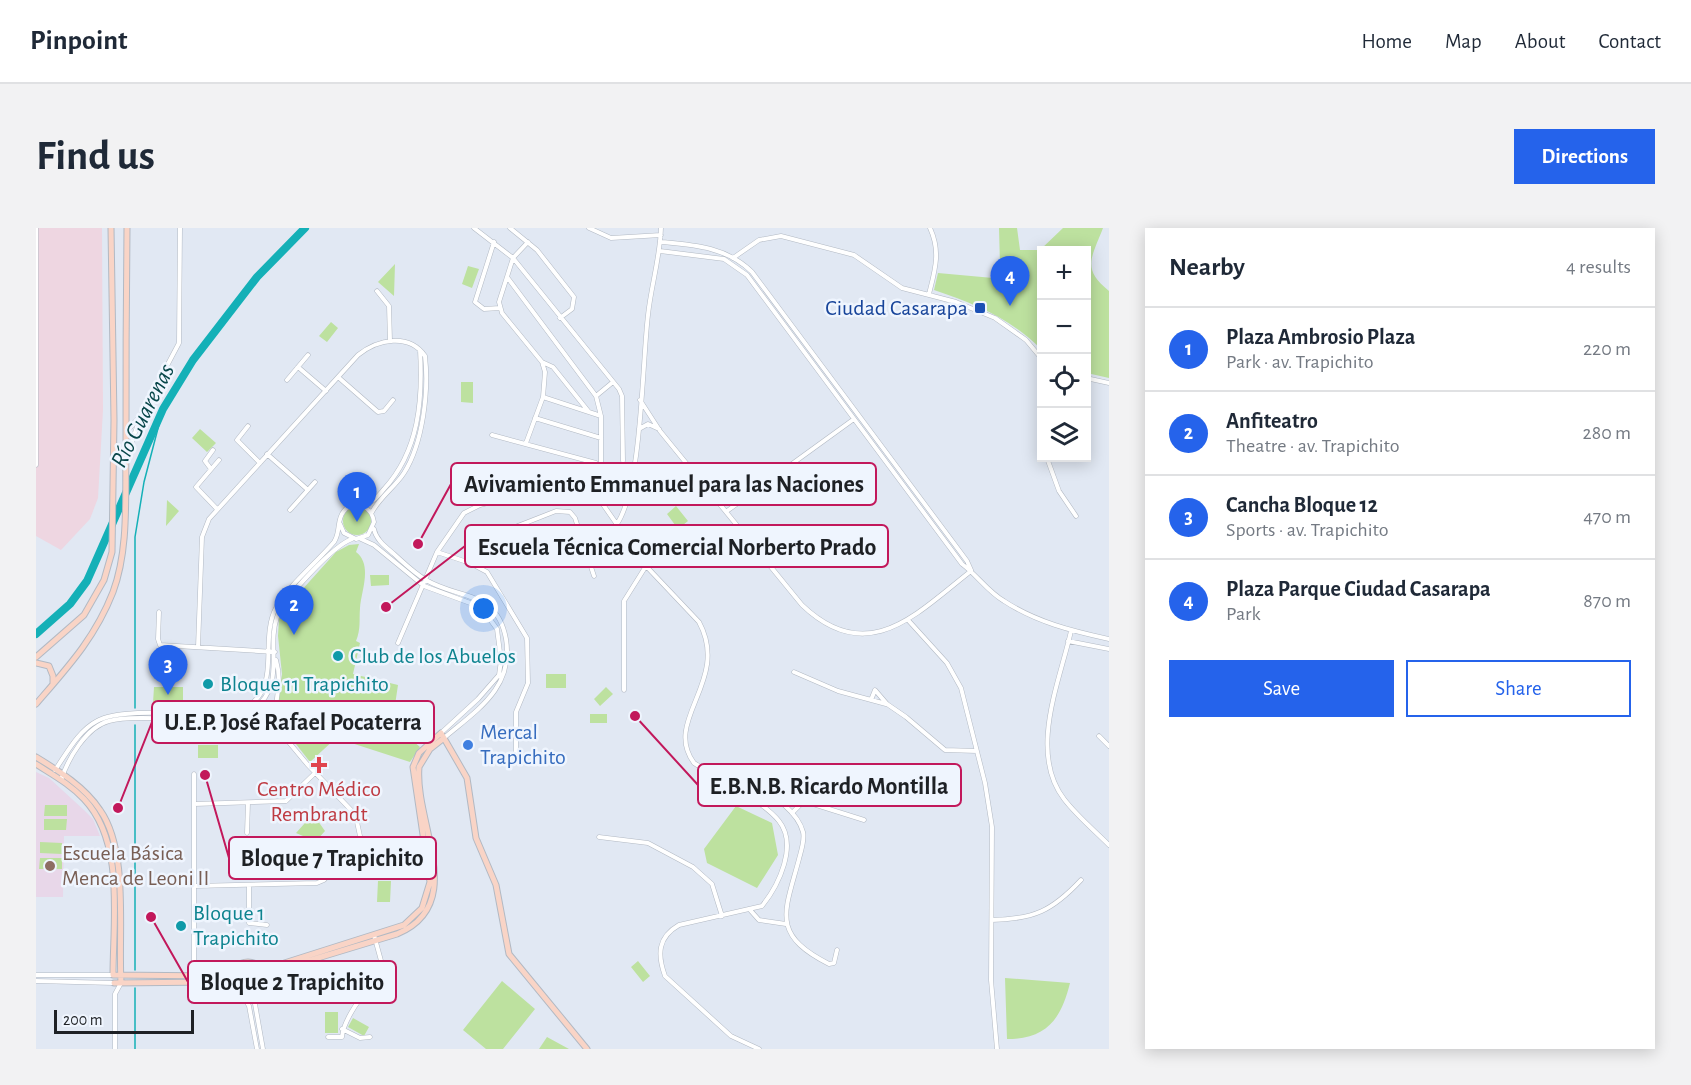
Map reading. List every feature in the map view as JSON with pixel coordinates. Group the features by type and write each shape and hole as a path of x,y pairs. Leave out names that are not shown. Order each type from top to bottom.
{"street":[{"path":"36,657 84,615 104,580 112,552 114,497 111,228"},
{"path":"36,704 82,652 99,625 118,574 126,469 127,228"},
{"path":"126,459 142,413 179,343 180,228"},
{"path":"474,228 513,258 622,396 622,460"},
{"path":"510,228 537,250 573,297 572,309 560,318"},
{"path":"589,228 611,238 661,235"},
{"path":"617,524 624,514 629,494 638,433 648,313 660,251 661,228"},
{"path":"929,294 938,258 930,228"},
{"path":"36,230 36,465"},
{"path":"731,262 734,257 759,240 781,236 854,255 902,288 929,294 995,318 1026,340 1038,354"},
{"path":"494,242 476,302 484,309 500,308"},
{"path":"500,308 513,258 528,242"},
{"path":"661,242 705,248 734,257 752,272 846,395 967,561 971,571"},
{"path":"660,251 708,256 731,262 747,275 962,564 1002,600 1038,619 1071,631 1109,639"},
{"path":"507,277 596,396 602,416 601,467"},
{"path":"377,291 389,306 390,341"},
{"path":"500,308 542,362 545,372 543,397 526,443"},
{"path":"198,647 202,537 205,526 217,509 367,348 390,341 408,343 420,349 426,364 419,440 405,472 372,512 374,527 377,538 426,580 466,594 489,606 503,628 507,648 506,672 498,688 419,753 412,775 429,874 427,898 411,921 375,938 275,971 265,979 255,1004 264,1049"},
{"path":"54,772 84,731 104,718 135,714 222,714 242,709 258,696 266,684 271,617 276,608 334,542 345,509 371,502 389,483 411,448 418,417 420,349"},
{"path":"286,380 308,355"},
{"path":"542,362 553,367 589,412"},
{"path":"298,367 326,391"},
{"path":"338,377 378,412 384,411 393,400"},
{"path":"1091,379 1109,383"},
{"path":"596,396 613,382"},
{"path":"543,397 602,416"},
{"path":"640,400 660,430 802,605 820,622 840,631 873,635 908,620 971,571"},
{"path":"126,432 142,413"},
{"path":"535,418 601,438"},
{"path":"727,511 854,419"},
{"path":"638,433 640,428 648,424 660,430"},
{"path":"248,426 237,440 260,463"},
{"path":"492,435 526,443 601,467 629,494"},
{"path":"211,469 205,461 213,450"},
{"path":"267,454 308,490"},
{"path":"217,509 196,487 219,460"},
{"path":"1048,462 1059,491 1076,516"},
{"path":"290,510 315,482"},
{"path":"398,644 437,552 455,523 470,509 558,483 580,483 588,486 646,566 699,622 709,645 706,676 684,734 687,751 694,764 768,811 780,822 786,846 779,881 762,906 679,925 667,932 661,942 661,965 665,976 731,1036 759,1049"},
{"path":"362,505 372,512"},
{"path":"476,565 481,546 487,538 556,511 566,511 575,518 594,576"},
{"path":"340,524 344,534 352,539"},
{"path":"360,539 368,535 374,527"},
{"path":"267,735 272,735 278,726 275,712 280,679 275,652 276,620 283,606 333,550 352,539 360,539 374,545 424,586 481,607 497,629 501,667 496,680 442,736"},
{"path":"437,552 476,565 492,578 527,638 528,683 516,712 516,756"},
{"path":"624,690 624,600 646,566"},
{"path":"159,612 158,639 160,645 275,652"},
{"path":"908,620 947,663 955,676 965,699 977,751 992,827 991,980 998,1049"},
{"path":"1071,631 1048,730 1049,763 1053,778 1064,799 1109,845"},
{"path":"1068,641 1109,650"},
{"path":"260,719 262,706 272,683 276,658"},
{"path":"36,663 49,666 54,676 53,684"},
{"path":"794,672 838,691 887,704"},
{"path":"871,700 875,690 887,704 945,750 977,751"},
{"path":"62,777 87,736 108,722 213,720 239,717 262,706"},
{"path":"194,886 310,884 324,880 357,843 360,836 351,810 315,773 262,706"},
{"path":"213,720 227,726 260,719 278,726"},
{"path":"442,736 467,778 476,837 496,885 509,954 587,1049"},
{"path":"1099,736 1109,746"},
{"path":"36,757 100,810 114,838 119,871 121,979 115,994 115,1049"},
{"path":"36,764 54,772"},
{"path":"742,794 757,770"},
{"path":"194,804 286,801 315,773"},
{"path":"194,774 194,976"},
{"path":"62,777 89,804 102,822 109,840 112,867 113,975"},
{"path":"750,781 792,813 804,838 785,911 786,924 803,946 829,964 834,963 837,950"},
{"path":"247,832 248,803"},
{"path":"792,813 801,804 810,803 864,820"},
{"path":"599,837 648,843 693,867 712,884 722,916"},
{"path":"992,920 1031,917 1043,912 1065,897 1081,880"},
{"path":"249,886 249,923 267,925"},
{"path":"751,910 759,920 786,924"},
{"path":"36,981 114,983 121,979 218,976 247,962 259,966 275,966 375,938"},
{"path":"328,1037 342,1037 342,1029 364,996 381,986 386,980 375,938"},
{"path":"259,966 265,979"},
{"path":"232,986 233,970"},
{"path":"36,975 113,975 121,979 213,982 232,986 243,995 249,1005 257,1049"},
{"path":"243,995 258,992"},
{"path":"342,1029 360,1038 370,1037"}],"shaded area":[{"path":"36,228 102,228 103,410 98,498 90,519 61,550 36,536"},
{"path":"36,772 49,778 93,819 100,836 64,836 63,897 36,897"}],"green space":[{"path":"999,228 1017,228 1020,250 1037,250 1037,345 1017,329 991,313 934,290 938,273 993,278 1000,265"},
{"path":"1063,228 1103,228 1091,262 1091,246 1044,246"},
{"path":"1091,262 1095,276 1109,291 1109,378 1091,374"},
{"path":"395,264 394,296 378,282"},
{"path":"468,266 479,269 472,288 462,284"},
{"path":"331,322 338,328 327,342 319,336"},
{"path":"461,382 473,382 473,403 461,402"},
{"path":"200,429 216,443 207,452 192,438"},
{"path":"167,500 179,511 166,526"},
{"path":"676,506 688,521 678,529 667,514"},
{"path":"357,507 367,511 371,521 367,531 357,535 347,531 343,521 347,511"},
{"path":"359,544 356,552 364,564 365,578 356,641 360,643 353,674 398,685 395,705 400,712 429,718 413,741 420,747 410,762 336,738 310,762 278,721 277,710 282,674 278,636 279,619 283,611 336,552 349,545"},
{"path":"370,575 389,575 389,585 371,586"},
{"path":"546,674 566,674 566,688 546,688"},
{"path":"154,687 183,687 183,703 153,703"},
{"path":"606,687 613,694 600,706 594,699"},
{"path":"590,714 607,714 607,723 590,723"},
{"path":"198,745 218,745 218,758 198,758"},
{"path":"45,805 67,805 67,816 44,816"},
{"path":"736,806 772,823 778,855 757,888 707,863 704,849"},
{"path":"313,814 325,831 306,852 303,836 296,833"},
{"path":"44,819 67,819 66,830 44,830"},
{"path":"40,842 62,843 62,854 40,853"},
{"path":"40,858 62,858 62,869 39,869"},
{"path":"378,881 391,881 390,902 377,902"},
{"path":"638,961 650,976 643,982 631,967"},
{"path":"1005,978 1070,983 1062,1007 1050,1024 1042,1031 1032,1035 1007,1039"},
{"path":"502,981 535,1009 503,1049 486,1049 463,1030"},
{"path":"325,1012 338,1012 338,1033 325,1033"},
{"path":"353,1018 369,1027 364,1036 348,1027"},
{"path":"547,1037 569,1049 539,1049"}],"waterway":[{"name":"Río Guarenas","path":"36,634 70,604 87,581 163,409 193,360 257,277 305,228"},
{"path":"135,708 135,537 144,482 163,409"},
{"path":"135,725 135,970"},
{"path":"135,988 135,1049"}],"place":[{"name":"Plaza Parque Ciudad Casarapa","path":"1010,306"},
{"name":"Ciudad Casarapa","path":"980,308"},
{"name":"Plaza Ambrosio Plaza","path":"357,522"},
{"name":"Avivamiento Emmanuel para las Naciones","path":"418,544"},
{"name":"Escuela Técnica Comercial Norberto Prado","path":"386,607"},
{"name":"Anfiteatro","path":"294,635"},
{"name":"Club de los Abuelos","path":"338,656"},
{"name":"Bloque 11 Trapichito","path":"208,684"},
{"name":"Cancha Bloque 12","path":"168,695"},
{"name":"E.B.N.B. Ricardo Montilla","path":"635,716"},
{"name":"Mercal Trapichito","path":"468,745"},
{"name":"Centro Médico Rembrandt","path":"319,765"},
{"name":"Bloque 7 Trapichito","path":"205,775"},
{"name":"U.E.P. José Rafael Pocaterra","path":"118,808"},
{"name":"Escuela Básica Menca de Leoni II","path":"50,866"},
{"name":"Bloque 2 Trapichito","path":"151,917"},
{"name":"Bloque 1 Trapichito","path":"181,926"}]}
